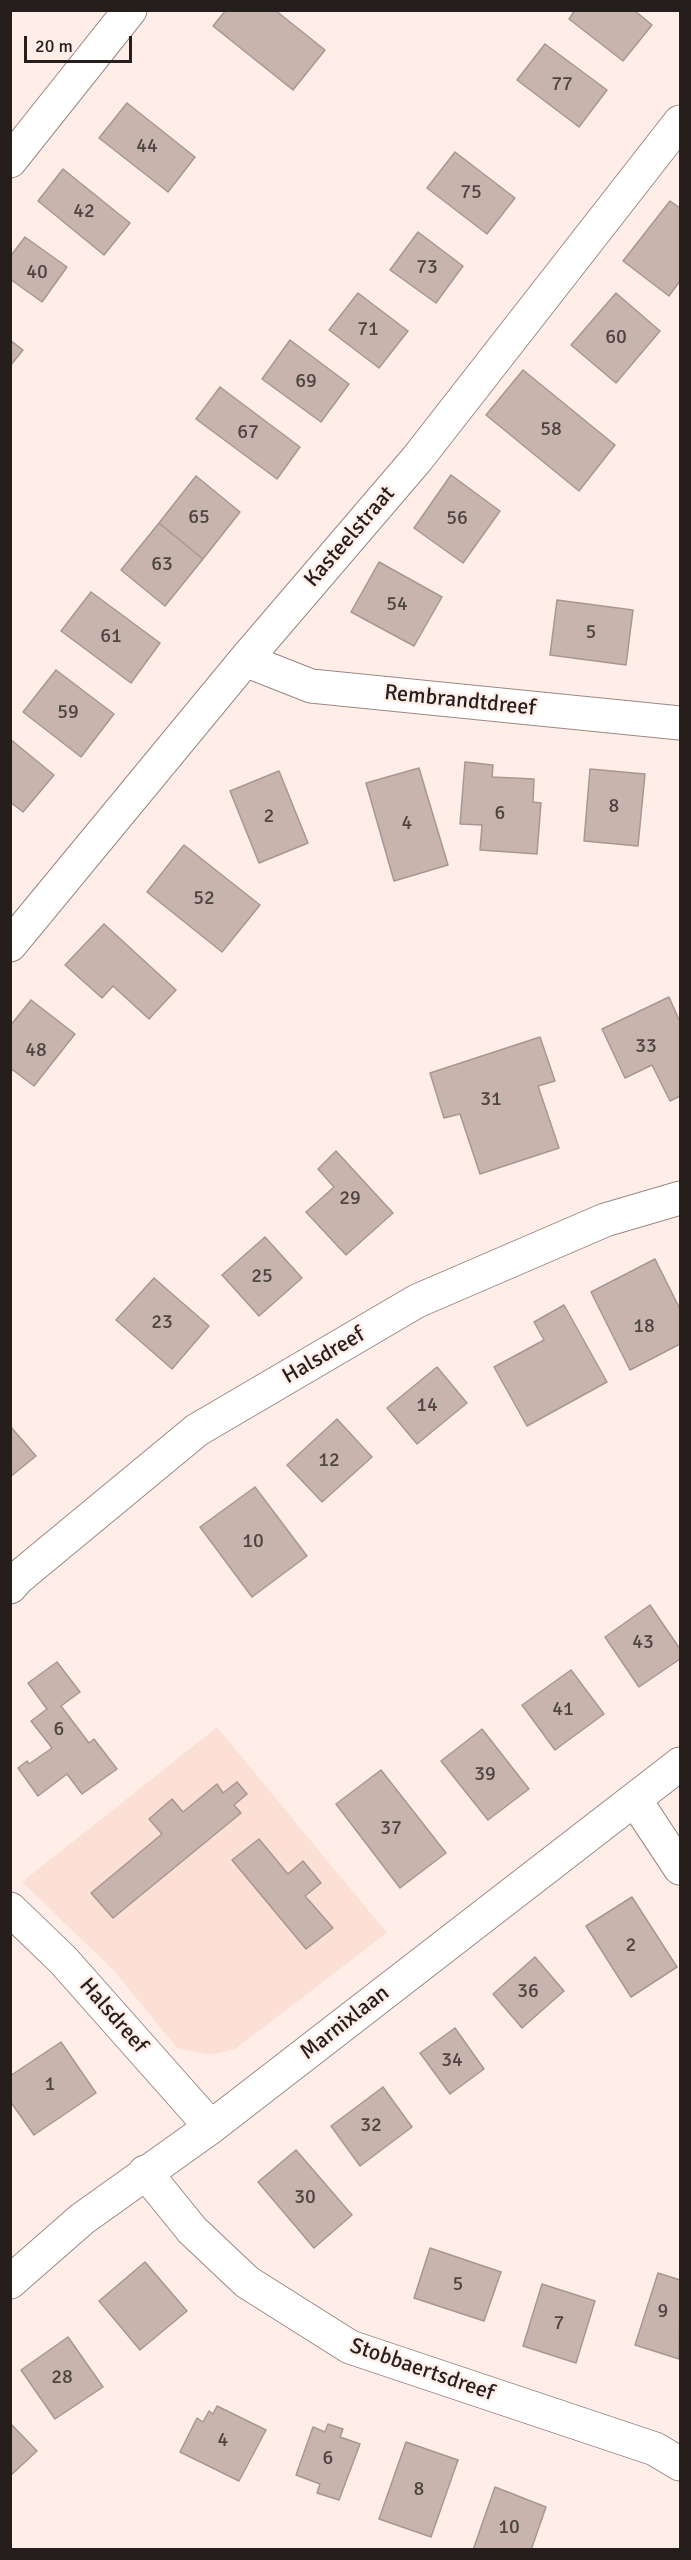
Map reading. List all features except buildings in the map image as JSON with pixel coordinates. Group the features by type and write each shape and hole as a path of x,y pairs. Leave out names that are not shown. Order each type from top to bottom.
{"street":[{"path":"10,161 130,10"},
{"name":"Kasteelstraat","path":"10,945 245,660 417,459 681,122"},
{"name":"Rembrandtdreef","path":"245,660 311,686 681,723"},
{"name":"Halsdreef","path":"10,1587 197,1430 417,1301 605,1220 681,1198"},
{"name":"Marnixlaan","path":"10,2282 82,2219 211,2127 681,1764"},
{"path":"635,1800 681,1868"},
{"name":"Halsdreef","path":"10,1909 63,1960 211,2127"},
{"name":"Stobbaertsdreef","path":"145,2172 192,2230 247,2282 350,2347 655,2450 681,2464"}],"shaded area":[{"path":"217,1727 387,1933 235,2049 211,2055 177,2048 114,1971 22,1882"}]}
